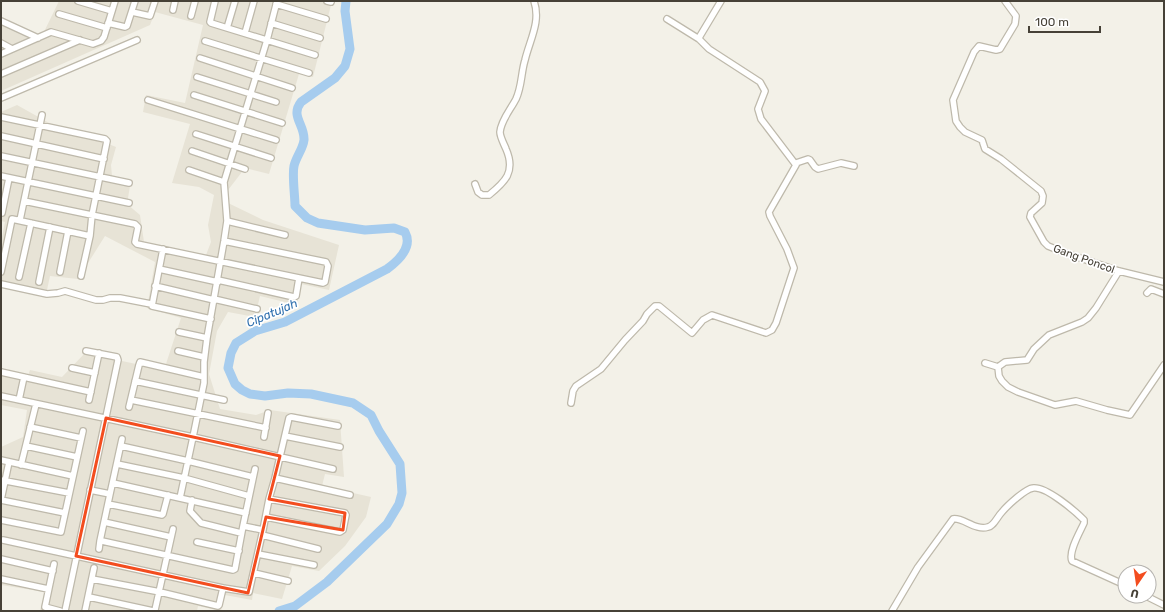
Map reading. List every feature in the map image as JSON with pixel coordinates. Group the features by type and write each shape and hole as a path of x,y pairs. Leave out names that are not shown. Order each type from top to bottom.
{"street":[{"path":"78,1 112,11"},
{"path":"1,54 53,32 96,43 103,38 115,1"},
{"path":"60,14 108,26 127,27 135,1"},
{"path":"132,12 150,16 155,1"},
{"path":"173,10 175,1"},
{"path":"190,16 195,1"},
{"path":"215,1 210,22 314,55"},
{"path":"227,28 235,1"},
{"path":"245,33 254,1"},
{"path":"475,184 478,192 482,195 489,195 501,185 510,168 509,156 500,133 502,124 521,86 524,61 534,31 538,11 534,1"},
{"path":"699,39 721,1"},
{"name":"Gang Poncol","path":"1005,1 1016,16 1015,24 1000,49 996,50 979,46 977,48 952,100 956,121 965,132 982,140 985,149 1001,159 1036,187 1042,194 1042,204 1031,212 1030,216 1045,243 1068,254 1119,272 1164,282"},
{"path":"180,498 202,395 204,357 227,221 224,182 267,40 276,2 326,19"},
{"path":"667,19 699,39 709,49 760,82 765,91 758,109 761,119 796,164"},
{"path":"1,22 38,38"},
{"path":"271,23 320,38"},
{"path":"1,74 80,40"},
{"path":"1,98 137,40"},
{"path":"204,41 309,73"},
{"path":"1,43 12,49"},
{"path":"200,58 292,88"},
{"path":"197,77 276,102"},
{"path":"194,95 282,123"},
{"path":"148,100 276,140"},
{"path":"20,220 42,115"},
{"path":"1,117 106,140 107,142 104,159 92,215 90,236 81,276"},
{"path":"196,134 271,158"},
{"path":"1,136 104,159"},
{"path":"192,151 245,169"},
{"path":"1,156 130,183"},
{"path":"571,402 576,386 601,369 655,306 659,306 692,333 703,320 712,315 766,333 772,330 776,323 794,268 787,249 769,212 796,164 808,159 818,169 841,163 854,166"},
{"path":"189,170 224,182"},
{"path":"1,176 129,203"},
{"path":"2,213 9,178"},
{"path":"24,201 136,225 138,227 136,243 221,262 323,283 325,282 328,264 326,262 224,241"},
{"path":"1,272 13,219 90,236"},
{"path":"227,221 285,234"},
{"path":"19,277 31,223"},
{"path":"38,282 50,227"},
{"path":"60,272 68,231"},
{"path":"151,304 163,249"},
{"path":"159,269 295,297 299,278"},
{"path":"998,367 1005,362 1025,361 1029,358 1034,349 1049,335 1085,321 1092,314 1119,272"},
{"path":"1,284 48,294 58,294 65,291 96,300 120,298 211,319"},
{"path":"155,286 257,309"},
{"path":"1146,293 1151,289 1164,294"},
{"path":"180,332 207,338"},
{"path":"65,611 118,360 115,357 86,350"},
{"path":"178,351 204,357"},
{"path":"89,400 99,353"},
{"path":"129,407 138,365 141,362 204,377"},
{"path":"986,363 998,367"},
{"path":"998,367 999,376 1002,381 1008,387 1018,392 1055,405 1076,401 1130,415 1164,365"},
{"path":"72,368 95,373"},
{"path":"1,372 91,392"},
{"path":"19,400 24,377"},
{"path":"135,381 224,400"},
{"path":"1,396 334,469"},
{"path":"131,400 266,428"},
{"path":"21,465 36,404"},
{"path":"264,437 268,413"},
{"path":"3,540 248,593 254,573 269,499 288,420 290,417 338,426"},
{"path":"30,427 81,438"},
{"path":"1,520 59,533 61,532 82,431"},
{"path":"285,436 340,447"},
{"path":"99,548 122,439"},
{"path":"26,446 77,457"},
{"path":"120,446 188,460 254,477"},
{"path":"1,460 72,476"},
{"path":"9,462 3,480 1,500 65,513"},
{"path":"117,464 184,478 249,496"},
{"path":"233,576 255,469"},
{"path":"275,478 350,495"},
{"path":"3,480 69,494"},
{"path":"113,483 246,513"},
{"path":"892,611 918,567 953,519 959,519 976,527 986,528 992,526 1002,512 1017,497 1033,488 1044,490 1077,513 1084,520 1073,549 1071,557 1072,561 1117,582"},
{"path":"90,490 110,494"},
{"path":"108,504 162,515 164,514 168,495"},
{"path":"266,517 340,532 343,530 346,516 345,514 269,499"},
{"path":"192,500 190,511 201,523 241,533"},
{"path":"104,522 171,537"},
{"path":"243,526 318,549"},
{"path":"89,597 153,611 156,610 172,529"},
{"path":"100,541 234,570"},
{"path":"197,542 239,551"},
{"path":"258,554 314,565"},
{"path":"1,559 53,570"},
{"path":"54,564 45,607 60,611"},
{"path":"85,611 94,568"},
{"path":"254,573 288,581"},
{"path":"1,579 48,589"},
{"path":"92,579 160,592 218,606 223,588"}],"highlighted area":[{"path":"106,418 280,456 269,499 345,513 343,530 266,517 248,593 76,556"}],"shaded area":[{"path":"59,1 332,1 313,77 299,74 269,174 245,168 225,194 226,202 263,220 339,245 329,290 301,284 297,305 260,296 255,317 228,312 217,331 209,374 220,409 256,415 270,410 340,420 344,477 325,474 322,486 371,497 366,517 345,546 319,571 292,566 282,599 253,593 252,600 225,595 221,611 198,606 197,611 46,611 40,610 45,592 1,585 1,447 23,437 27,410 1,405 1,373 27,378 30,370 62,377 85,353 164,370 181,318 147,308 155,262 105,236 78,279 50,276 47,290 1,281 1,242 5,222 1,221 1,112 17,105 51,124 86,135 116,147 111,165 112,176 130,186 127,204 140,215 144,242 198,259 206,255 211,242 208,225 214,195 199,187 172,183 190,124 143,112 146,95 185,103 203,25 155,12 150,25 1,91 1,17 42,36"}],"waterway":[{"name":"Cipatujah","path":"279,611 295,606 327,582 387,524 399,504 402,493 400,464 379,431 371,415 353,403 311,394 288,393 265,396 250,394 235,384 228,368 231,353 236,343 255,331 285,322 387,269 400,258 406,248 407,238 405,232 394,228 365,230 318,223 307,218 295,206 293,170 304,140 304,135 297,116 298,107 301,102 335,78 345,66 350,49 345,11 346,1"}]}
